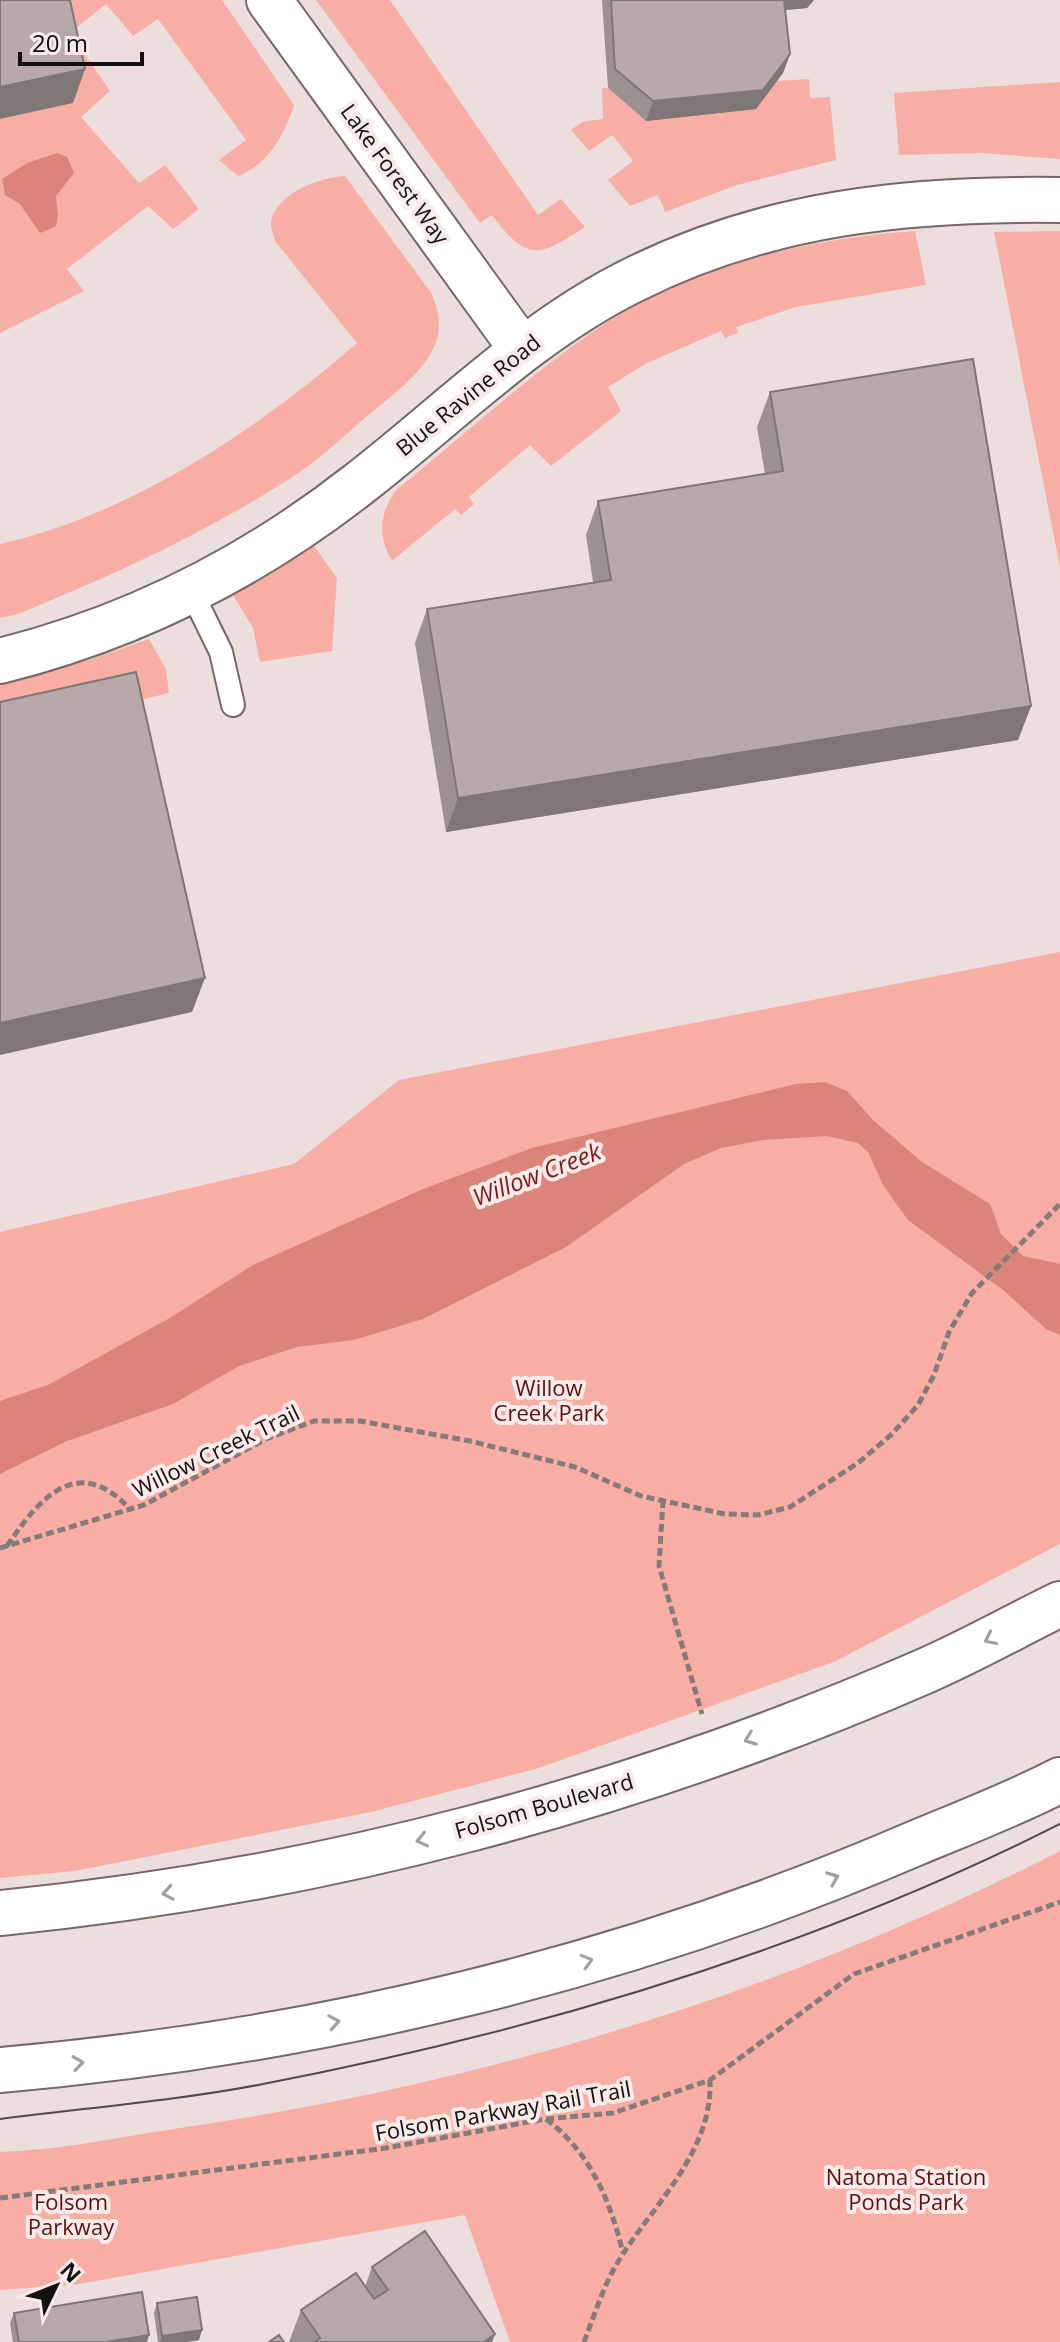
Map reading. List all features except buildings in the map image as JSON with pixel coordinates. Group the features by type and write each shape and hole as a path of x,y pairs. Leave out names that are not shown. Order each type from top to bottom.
{"main road":[{"name":"Lake Forest Way","path":"269,0 521,348"},
{"name":"Blue Ravine Road","path":"0,661 133,618 255,556 361,482 521,348 630,281 735,238 814,217 896,204 1060,200"},
{"name":"Folsom Boulevard","path":"0,1913 118,1901 296,1870 525,1816 715,1753 926,1671 1060,1604"},
{"path":"0,2070 69,2064 420,2007 653,1942 829,1881 1060,1780"}],"lane":[{"path":"191,591 221,652 233,705"}],"path":[{"name":"Willow Creek Trail","path":"3,1548 169,1495 295,1425 338,1420 470,1441 575,1467 641,1496 725,1514 758,1515 790,1507 824,1487 892,1434 918,1405 934,1375 949,1332 972,1293 1060,1204"},
{"path":"3,1548 39,1501 73,1483 102,1489 130,1509"},
{"path":"663,1500 659,1566 715,1753"},
{"name":"Folsom Parkway Rail Trail","path":"0,2198 386,2148 545,2119 613,2113 710,2080 854,1974 1060,1902"},
{"path":"584,2342 623,2254 700,2138 709,2115 710,2080"},
{"path":"545,2119 565,2134 589,2164 608,2206 623,2254"}],"green space":[{"path":"50,0 222,0 294,105 286,127 267,156 238,176 219,160 246,140 158,19 133,36 106,4 70,33 110,91 81,117 139,183 165,165 199,209 173,229 148,206 67,269 84,291 0,333 0,119 72,103"},
{"path":"316,0 390,0 538,215 561,199 585,227 556,245 534,250 524,248 515,241 492,215 480,223"},
{"path":"809,79 810,98 830,97 836,160 737,185 665,212 658,195 630,206 608,180 633,161 612,135 589,151 571,130 582,122 603,119 602,88 608,88 646,121 777,81"},
{"path":"1060,82 1060,159 981,153 899,155 894,93"},
{"path":"345,176 432,294 439,319 438,335 428,358 401,388 319,457 268,492 199,532 127,567 18,614 0,618 0,544 97,512 190,465 277,407 357,343 275,241 271,224 275,212 290,195 312,183"},
{"path":"915,231 926,285 796,307 736,327 738,333 725,338 721,331 647,363 608,387 621,411 551,466 530,445 469,497 474,504 461,515 455,509 392,561 384,543 382,526 395,491 594,331 667,290 748,260 832,241"},
{"path":"1060,231 1060,567 994,232"},
{"path":"309,539 337,578 332,651 260,662 253,628 230,590"},
{"path":"149,639 166,669 169,693 0,734 0,681 92,659"},
{"name":"Willow Creek Park","path":"1060,952 1060,1544 836,1661 539,1768 371,1812 75,1871 0,1878 0,1232 294,1164 399,1080"},
{"path":"1060,1851 1060,2342 510,2342 465,2215 79,2284 0,2290 0,2152 68,2146 294,2109 407,2086 520,2058 631,2026 850,1948 956,1902"}],"water":[{"path":"57,153 67,157 74,173 56,196 56,226 40,233 20,204 5,195 2,179 27,163"},
{"name":"Willow Creek","path":"825,1082 847,1091 873,1120 922,1162 990,1204 1001,1234 1023,1256 1060,1264 1060,1335 1046,1329 1003,1290 908,1220 883,1185 868,1152 858,1143 827,1136 763,1140 721,1148 684,1164 566,1247 423,1319 354,1340 297,1347 239,1366 173,1404 67,1441 0,1474 0,1401 48,1385 168,1319 253,1265 423,1189 532,1148 796,1084"}],"tram line":[{"path":"0,2119 226,2091 361,2064 567,2013 668,1982 867,1911 965,1870 1060,1824"}],"park label":[{"name":"Natoma Station Ponds Park","path":"906,2190"},
{"name":"Folsom Parkway","path":"71,2214"}]}
